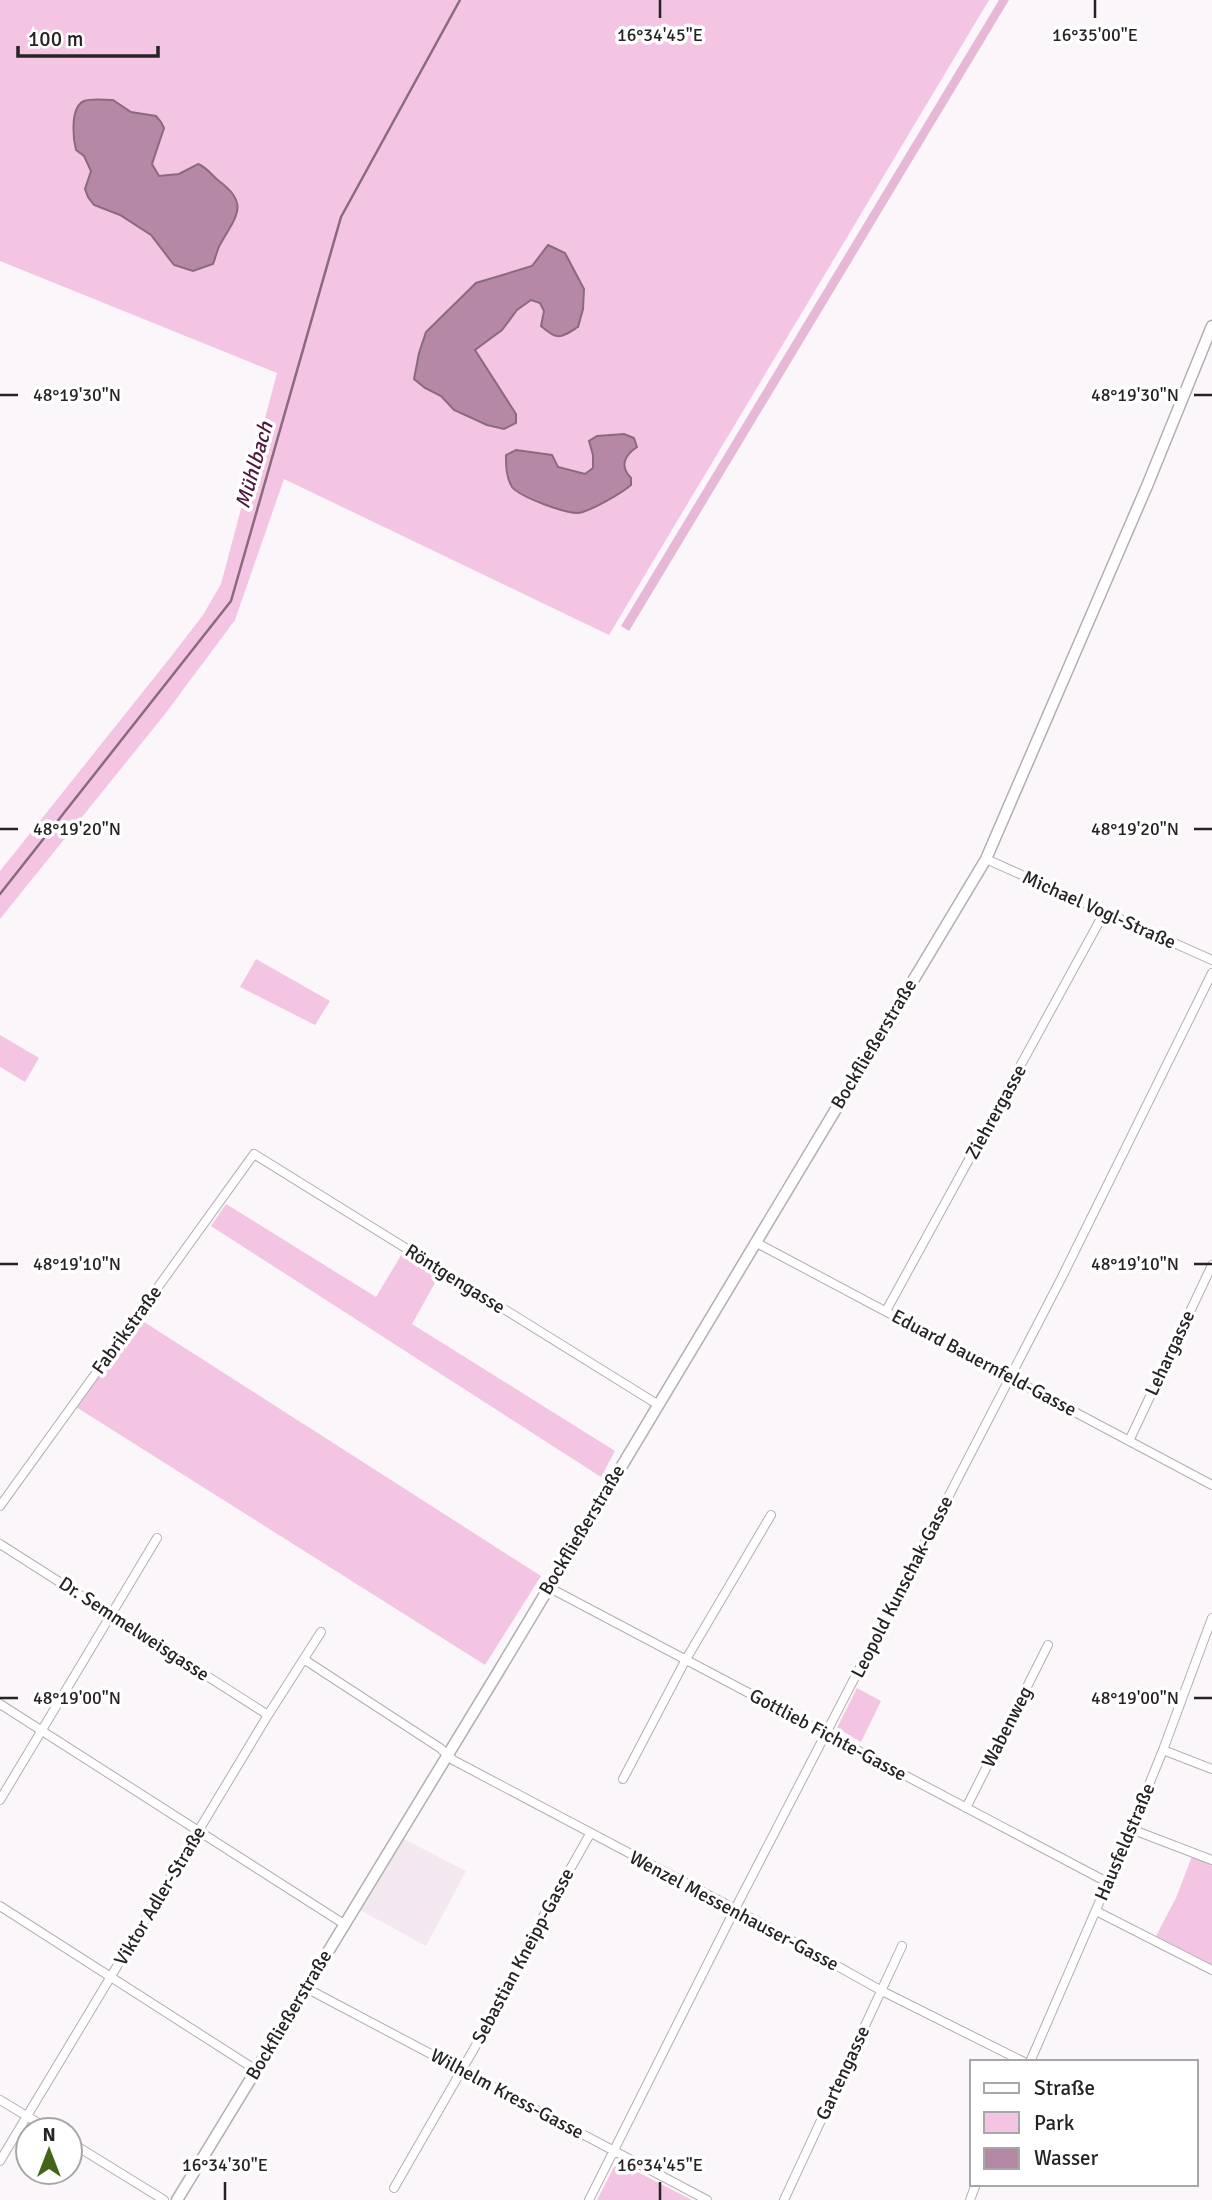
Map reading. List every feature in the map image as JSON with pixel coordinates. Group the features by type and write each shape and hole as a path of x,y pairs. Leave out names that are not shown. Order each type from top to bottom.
{"main road":[{"name":"Bockfließerstraße","path":"177,2200 986,859 1147,486 1212,326"}],"street":[{"name":"Michael Vogl-Straße","path":"986,859 1212,960"},
{"name":"Ziehrergasse","path":"886,1311 1104,913"},
{"name":"Leopold Kunschak-Gasse","path":"589,2200 735,1909 1062,1277 1212,973"},
{"name":"Röntgengasse","path":"254,1154 657,1404"},
{"name":"Fabrikstraße","path":"0,1507 254,1154"},
{"name":"Eduard Bauernfeld-Gasse","path":"755,1242 1212,1485"},
{"name":"Lehargasse","path":"1129,1441 1212,1265"},
{"path":"623,1779 685,1661 771,1515"},
{"path":"0,1800 157,1538"},
{"name":"Dr. Semmelweisgasse","path":"0,1544 268,1715"},
{"name":"Gottlieb Fichte-Gasse","path":"548,1587 1107,1882"},
{"name":"Hausfeldstraße","path":"1031,2060 1131,1829 1212,1618"},
{"name":"Viktor Adler-Straße","path":"27,2116 268,1715 321,1632"},
{"name":"Wabenweg","path":"966,1808 1048,1645"},
{"name":"Wenzel Messenhauser-Gasse","path":"305,1660 453,1760 735,1909 882,1991 1020,2060"},
{"path":"0,1704 344,1924"},
{"path":"1163,1750 1212,1769"},
{"path":"1131,1829 1212,1860"},
{"name":"Sebastian Kneipp-Gasse","path":"394,2188 510,1986 542,1917 590,1834"},
{"path":"0,1906 256,2070"},
{"path":"1096,1911 1212,1970"},
{"name":"Gartengasse","path":"784,2200 902,1946"},
{"name":"Wilhelm Kress-Gasse","path":"306,1988 707,2200"},
{"path":"0,2100 27,2116"},
{"name":"Viktor Adler-Straße","path":"0,2161 14,2138"},
{"path":"84,2151 164,2200"}],"shaded area":[{"path":"999,0 1009,0 629,631 621,626"},
{"path":"402,1838 466,1871 426,1946 360,1910"}],"green space":[{"path":"0,0 989,0 609,635 284,479 235,620 165,714 0,919 0,871 173,654 203,615 221,584 277,373 0,261"},
{"path":"256,959 330,1001 315,1025 240,987"},
{"path":"0,1035 39,1058 25,1082 0,1067"},
{"path":"226,1204 376,1297 403,1252 435,1272 436,1281 412,1324 615,1451 601,1477 211,1226"},
{"path":"141,1320 541,1576 485,1665 76,1407"},
{"path":"857,1688 881,1701 861,1742 837,1728"},
{"path":"1192,1856 1212,1864 1212,1965 1156,1936 1176,1898"},
{"path":"622,2164 692,2200 597,2200 614,2167"}],"water":[{"path":"113,100 131,112 156,116 161,122 164,128 152,164 159,176 179,174 198,164 229,189 234,197 237,204 235,218 213,264 193,271 174,265 151,235 120,215 94,205 88,197 85,189 91,171 84,156 76,150 76,110 84,101"},
{"path":"548,245 565,253 584,289 583,309 578,327 563,335 551,334 541,326 544,311 540,303 531,300 517,310 502,330 475,350 516,414 516,423 504,429 487,425 454,410 441,396 414,379 426,332 476,283 532,266"},
{"path":"624,434 634,438 637,447 629,454 624,465 631,478 631,485 590,509 578,513 553,507 524,495 510,483 506,455 516,450 552,455 558,467 585,474 593,468 589,441 597,436"}],"waterway":[{"name":"Mühlbach","path":"0,894 231,601 341,217 460,0"}]}
